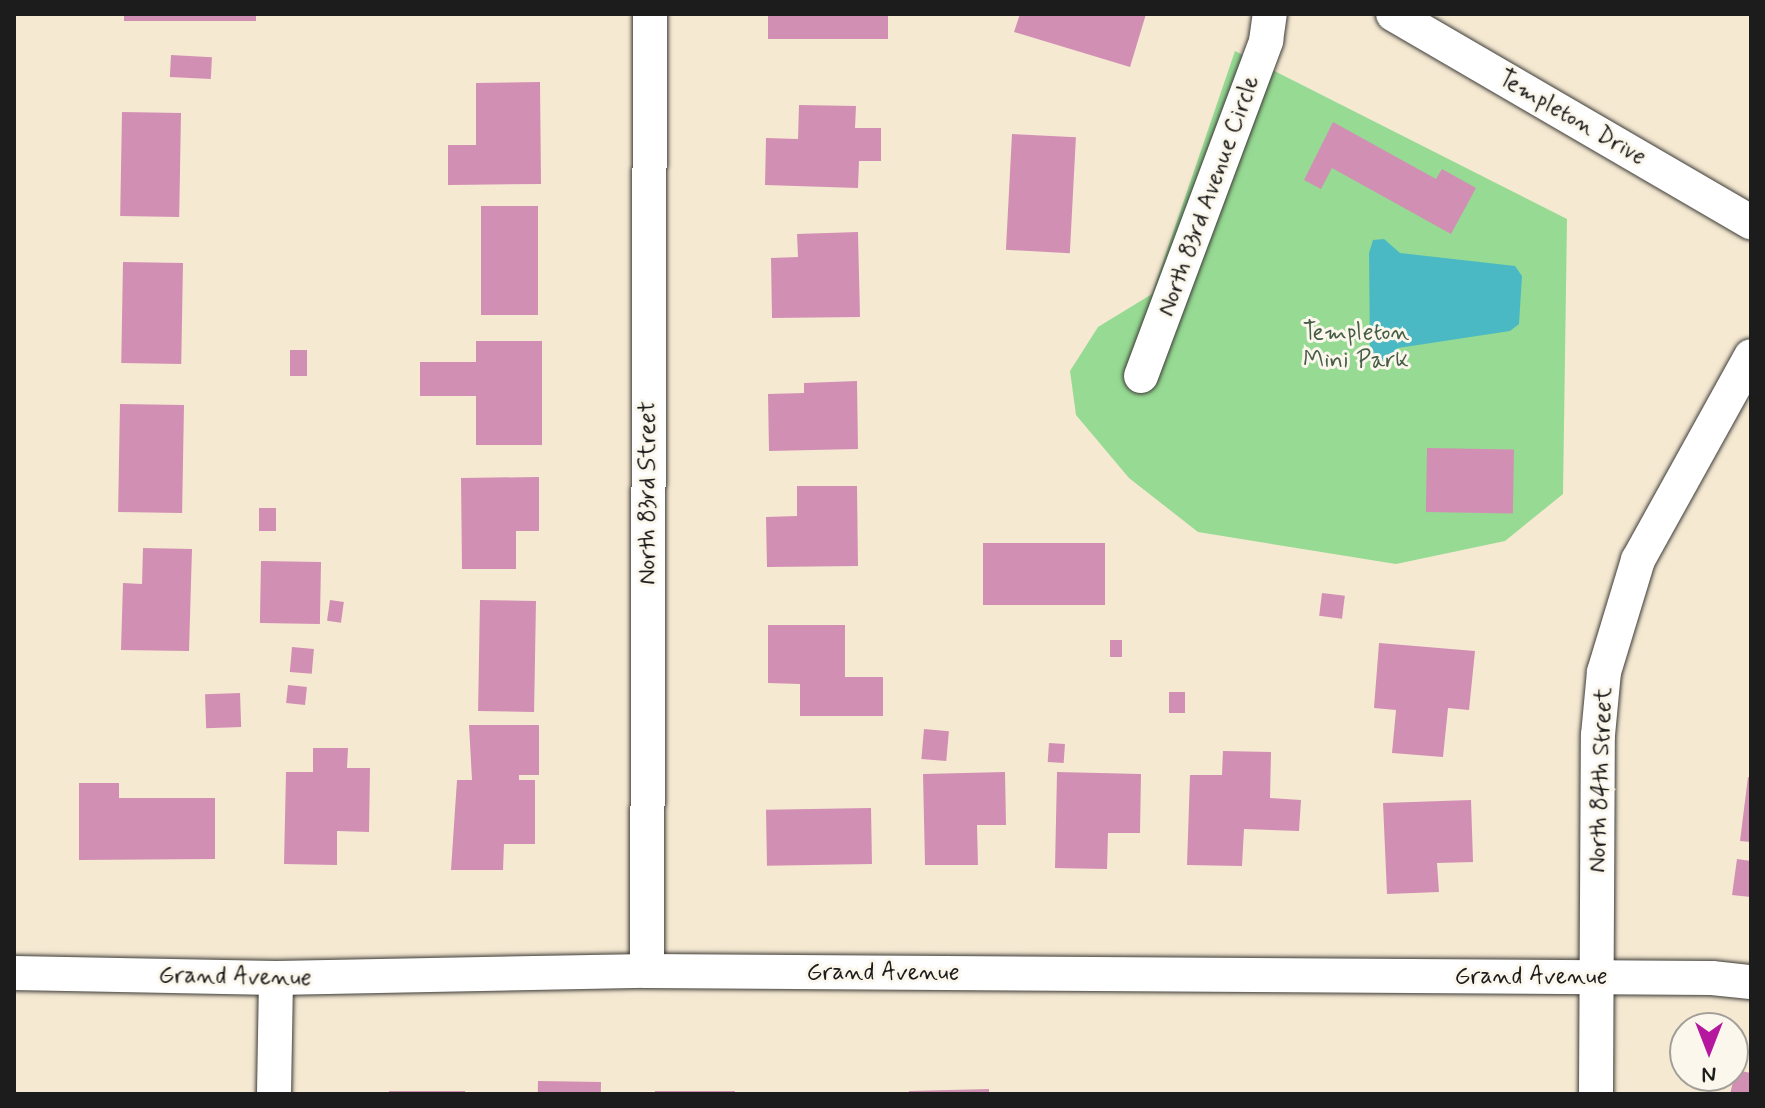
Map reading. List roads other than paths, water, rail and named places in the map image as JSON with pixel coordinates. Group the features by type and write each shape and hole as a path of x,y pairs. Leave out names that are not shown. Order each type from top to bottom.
{"street":[{"name":"North 83rd Street","path":"647,971 650,14"},
{"name":"North 83rd Avenue Circle","path":"1141,376 1266,41 1270,14"},
{"name":"Templeton Drive","path":"1393,14 1751,222"},
{"name":"North 84th Street","path":"1596,1094 1598,735 1611,646 1645,546 1751,356"},
{"name":"Grand Avenue","path":"14,973 276,978 647,971 1597,977 1751,982"},
{"path":"274,1094 276,978"}],"water":[{"path":"1384,239 1400,253 1515,266 1522,276 1519,324 1510,331 1398,348 1378,365 1370,352 1369,253 1373,240"}],"park label":[{"name":"Templeton Mini Park","path":"1356,347"}]}
